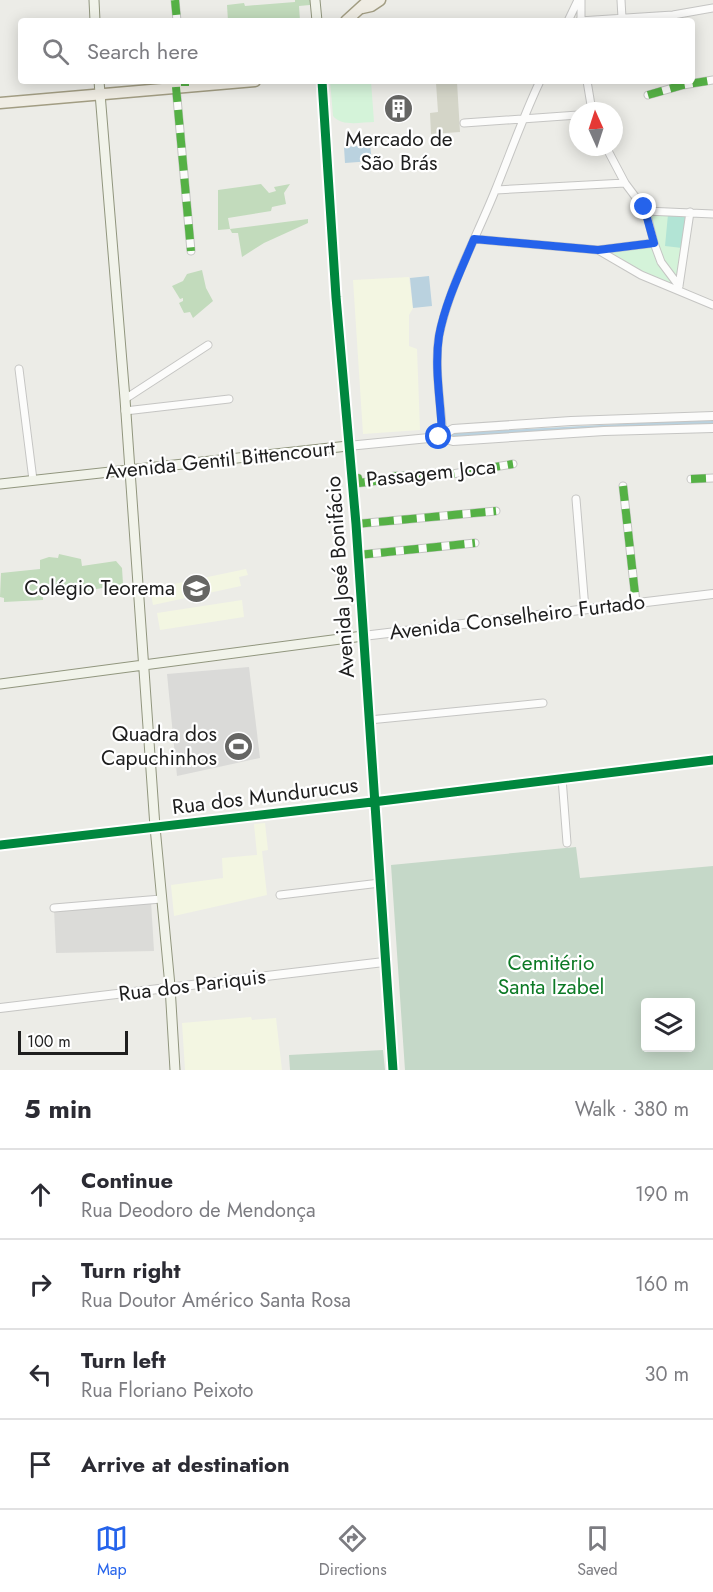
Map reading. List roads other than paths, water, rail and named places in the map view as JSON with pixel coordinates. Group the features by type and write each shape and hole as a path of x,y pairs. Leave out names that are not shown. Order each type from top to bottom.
{"main road":[{"path":"94,0 95,18"},
{"path":"315,0 317,18"},
{"path":"350,18 366,4 371,6 380,0"},
{"path":"99,84 175,1070"},
{"path":"0,102 182,84"},
{"name":"Avenida José Bonifácio","path":"322,84 348,446 356,524 393,1070"},
{"name":"Avenida Gentil Bittencourt","path":"0,483 348,446"},
{"name":"Avenida Conselheiro Furtado","path":"0,684 363,636"}],"street":[{"path":"175,0 177,18"},
{"path":"580,0 581,18"},
{"path":"570,18 580,0"},
{"path":"621,0 622,18 673,15 713,8"},
{"path":"695,83 713,80"},
{"path":"182,84 191,251"},
{"path":"441,437 438,362 440,336 459,276 539,84"},
{"path":"588,84 590,102"},
{"path":"648,95 689,84"},
{"path":"464,123 569,115"},
{"path":"611,156 626,183 646,211 661,261 679,288"},
{"path":"496,190 626,183"},
{"path":"646,211 713,214"},
{"path":"679,288 690,212"},
{"path":"474,239 598,250 654,243"},
{"path":"598,250 641,275 679,288 713,305"},
{"path":"125,399 208,345"},
{"path":"19,369 33,480"},
{"path":"125,411 229,399"},
{"name":"Avenida Gentil Bittencourt","path":"441,437 453,429 571,421 713,416"},
{"name":"Avenida Gentil Bittencourt","path":"348,446 441,437 453,441 604,431 713,428"},
{"name":"Passagem Joca","path":"351,478 358,478 359,483 393,479 394,476 446,476 513,465"},
{"path":"691,479 713,478"},
{"path":"623,486 636,603"},
{"path":"576,499 585,609"},
{"path":"356,524 496,511"},
{"path":"358,555 475,543"},
{"name":"Avenida Conselheiro Furtado","path":"363,636 713,594"},
{"path":"369,720 543,703"},
{"name":"Rua dos Mundurucus","path":"0,845 713,759"},
{"path":"562,778 567,843"},
{"path":"280,895 380,883"},
{"path":"54,908 161,899"},
{"name":"Rua dos Pariquis","path":"0,1008 384,962"}],"water":[{"path":"370,145 372,161 345,163 344,147"},
{"path":"429,276 432,306 413,308 410,278"},
{"path":"713,419 713,424 449,439 450,433"}],"place":[{"name":"Mercado de São Brás","path":"399,108"},
{"name":"Colégio Teorema","path":"196,588"},
{"name":"Quadra dos Capuchinhos","path":"238,746"}],"park label":[{"name":"Cemitério Santa Izabel","path":"551,975"}]}
